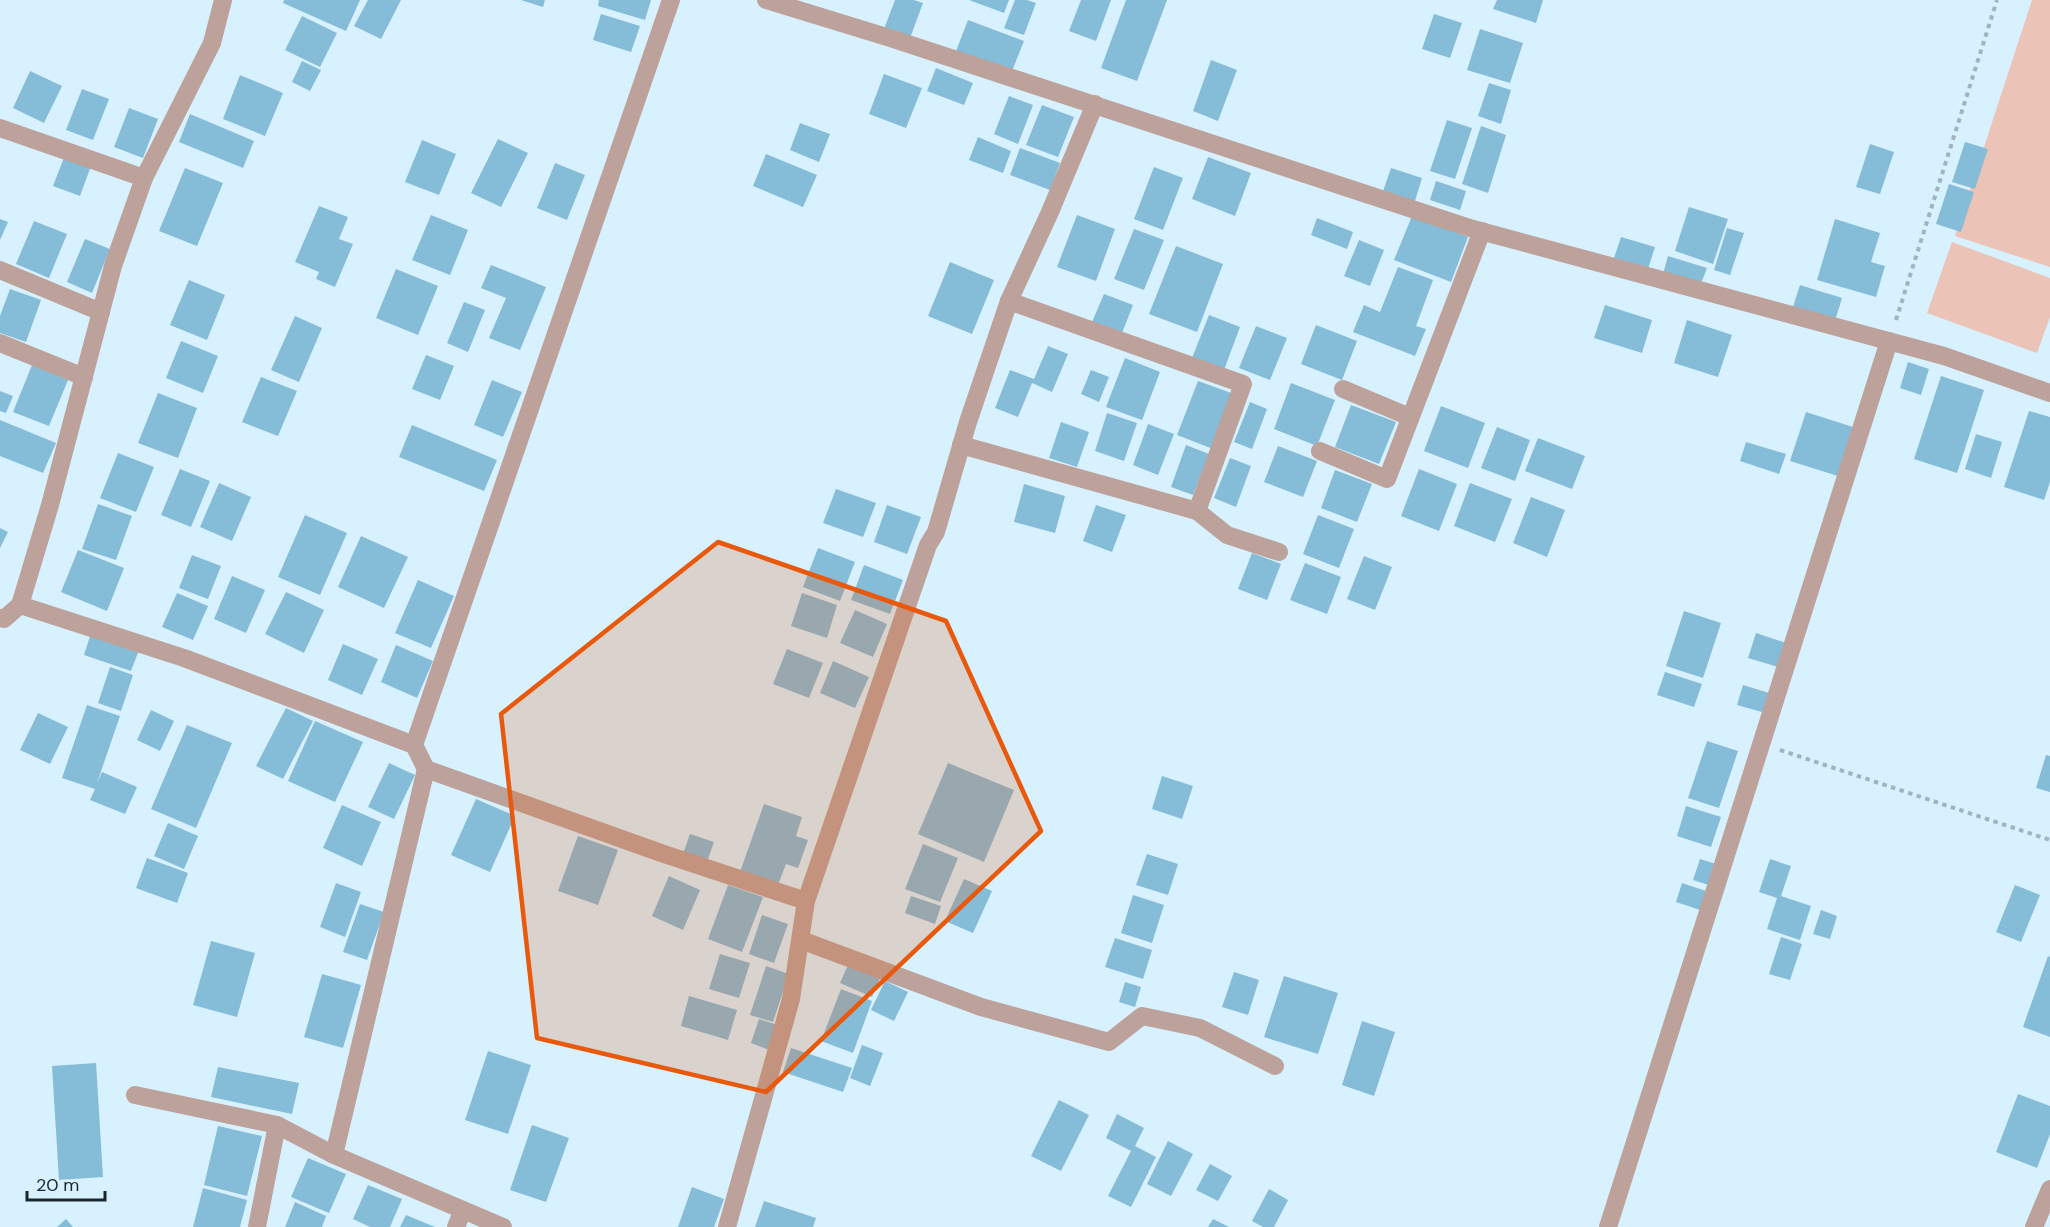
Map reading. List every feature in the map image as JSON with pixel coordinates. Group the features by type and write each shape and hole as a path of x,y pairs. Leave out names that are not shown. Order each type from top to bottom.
{"street":[{"path":"0,618 4,619 20,605 50,505 113,266 144,178 213,43 223,0"},
{"path":"414,745 671,0"},
{"path":"766,0 890,38 1482,231 1944,356 2050,393"},
{"path":"727,1227 791,999 806,901 928,545 936,532 961,445 1009,301 1095,105"},
{"path":"0,128 144,178"},
{"path":"1320,451 1387,479 1482,231"},
{"path":"0,270 101,312"},
{"path":"1009,301 1243,384 1197,511"},
{"path":"1608,1227 1889,341"},
{"path":"0,343 84,377"},
{"path":"1343,389 1410,417"},
{"path":"961,445 1197,511 1227,535 1279,552"},
{"path":"20,605 184,658 414,745 426,769 334,1155"},
{"path":"426,769 661,853 806,901"},
{"path":"801,940 981,1007 1109,1042 1142,1016 1200,1028 1275,1066"},
{"path":"135,1095 277,1125 460,1218 503,1227"},
{"path":"257,1227 277,1125"},
{"path":"2034,1227 2050,1189"}],"path":[{"path":"1889,341 1996,0"},
{"path":"1762,745 2050,840"}],"highlighted area":[{"path":"718,542 946,621 1041,831 766,1092 537,1038 501,714"}],"shaded area":[{"path":"2032,0 2050,0 2050,267 1955,236"},
{"path":"1952,242 2050,278 2050,317 2037,353 1927,313"}],"building":[{"path":"284,0 360,0 346,31 283,3"},
{"path":"368,0 401,0 381,39 354,26"},
{"path":"521,0 545,0 543,7"},
{"path":"599,0 651,0 645,20 598,6"},
{"path":"895,0 914,0 923,3 910,38 884,29"},
{"path":"969,0 1009,0 1004,13"},
{"path":"1015,0 1036,3 1024,35 1004,28"},
{"path":"1081,0 1111,0 1096,41 1069,31"},
{"path":"1126,0 1167,0 1137,81 1101,68"},
{"path":"1497,0 1543,0 1536,23 1493,9"},
{"path":"601,14 640,26 631,52 593,40"},
{"path":"1434,14 1462,23 1450,58 1422,49"},
{"path":"302,16 337,33 320,67 285,50"},
{"path":"968,20 1024,41 1012,71 956,51"},
{"path":"1480,29 1523,43 1510,83 1467,70"},
{"path":"1211,60 1237,70 1218,121 1193,111"},
{"path":"302,61 321,70 310,91 292,82"},
{"path":"936,68 973,83 964,105 927,91"},
{"path":"30,71 62,86 44,123 13,108"},
{"path":"884,74 922,88 906,128 869,114"},
{"path":"240,75 283,93 265,136 223,119"},
{"path":"1489,83 1511,90 1501,124 1478,116"},
{"path":"82,89 109,99 93,140 66,130"},
{"path":"1009,96 1033,105 1018,144 994,134"},
{"path":"1042,105 1074,117 1058,157 1026,145"},
{"path":"129,108 158,119 143,158 114,147"},
{"path":"190,114 254,141 243,168 179,142"},
{"path":"1447,120 1472,128 1455,179 1430,171"},
{"path":"800,123 830,134 819,162 790,150"},
{"path":"1481,126 1506,135 1488,193 1462,184"},
{"path":"978,137 1011,151 1003,173 969,160"},
{"path":"498,139 528,153 501,207 471,193"},
{"path":"422,140 456,154 439,195 405,182"},
{"path":"1965,142 1988,149 1975,189 1952,182"},
{"path":"1870,144 1894,152 1880,194 1856,187"},
{"path":"1020,148 1060,163 1050,190 1010,175"},
{"path":"766,154 817,175 803,207 753,186"},
{"path":"65,155 91,166 80,196 53,186"},
{"path":"1208,157 1251,173 1235,216 1192,199"},
{"path":"555,163 585,175 567,220 537,208"},
{"path":"1154,167 1183,178 1163,230 1134,219"},
{"path":"185,168 223,183 197,246 159,231"},
{"path":"1391,168 1422,178 1414,204 1382,194"},
{"path":"1436,181 1466,191 1460,210 1430,200"},
{"path":"1949,184 1974,192 1961,232 1936,224"},
{"path":"319,206 348,217 339,239 353,244 335,287 316,279 319,272 295,262"},
{"path":"1689,207 1728,219 1713,264 1675,251"},
{"path":"431,215 468,230 450,275 412,260"},
{"path":"1077,215 1115,229 1096,281 1057,267"},
{"path":"1412,216 1468,237 1451,282 1394,260"},
{"path":"1317,218 1353,232 1347,249 1311,235"},
{"path":"0,219 8,222 0,240"},
{"path":"1835,219 1880,233 1871,262 1885,266 1876,297 1817,280"},
{"path":"34,221 67,234 49,278 16,264"},
{"path":"1727,228 1744,233 1730,275 1714,270"},
{"path":"1134,229 1164,240 1144,290 1114,279"},
{"path":"1621,237 1655,247 1648,269 1614,258"},
{"path":"85,239 110,249 92,293 67,282"},
{"path":"1359,240 1384,250 1370,286 1344,276"},
{"path":"1176,246 1223,264 1197,332 1149,314"},
{"path":"1668,256 1707,268 1700,286 1663,274"},
{"path":"950,262 994,280 972,334 928,316"},
{"path":"491,265 546,287 520,350 489,338 506,298 481,288"},
{"path":"1398,267 1433,280 1416,326 1426,329 1415,356 1353,332 1364,305 1380,312"},
{"path":"396,269 438,286 418,335 376,318"},
{"path":"189,280 225,295 207,340 170,325"},
{"path":"1800,285 1842,298 1834,324 1792,310"},
{"path":"10,289 41,300 26,342 0,333 0,316"},
{"path":"1104,294 1133,305 1122,333 1092,322"},
{"path":"464,302 485,310 468,352 447,343"},
{"path":"1605,305 1652,320 1642,353 1594,338"},
{"path":"1209,315 1240,327 1224,370 1192,358"},
{"path":"295,316 322,328 299,382 271,370"},
{"path":"1687,320 1732,335 1718,377 1674,363"},
{"path":"1316,325 1357,341 1342,380 1301,364"},
{"path":"1256,326 1287,338 1270,380 1239,368"},
{"path":"181,341 218,356 203,393 166,378"},
{"path":"1048,346 1068,354 1052,392 1032,383 1018,417 995,408 1010,370 1034,379"},
{"path":"426,355 454,366 440,400 412,389"},
{"path":"1125,358 1160,372 1142,420 1106,407"},
{"path":"1908,362 1929,369 1921,395 1900,388"},
{"path":"32,365 68,380 49,426 13,412"},
{"path":"1091,370 1109,377 1099,402 1081,394"},
{"path":"1941,376 1984,390 1957,473 1914,459"},
{"path":"261,377 297,391 278,436 242,422"},
{"path":"492,380 522,392 503,437 474,425"},
{"path":"1198,381 1234,394 1213,449 1177,435"},
{"path":"1291,383 1335,400 1317,446 1274,429"},
{"path":"0,391 13,396 6,413 0,411"},
{"path":"158,393 197,408 178,458 138,443"},
{"path":"1250,402 1267,409 1252,449 1234,442"},
{"path":"1351,405 1396,422 1379,464 1335,447"},
{"path":"1441,406 1485,423 1468,468 1424,451"},
{"path":"2029,411 2050,417 2050,482 2044,500 2004,487"},
{"path":"1806,412 1856,428 1841,477 1790,461"},
{"path":"1107,413 1137,423 1124,461 1095,451"},
{"path":"0,420 56,443 43,473 0,456"},
{"path":"1061,422 1089,432 1077,467 1049,458"},
{"path":"1148,424 1174,434 1158,475 1133,465"},
{"path":"412,425 497,460 484,491 399,457"},
{"path":"1497,427 1530,440 1515,481 1481,468"},
{"path":"1976,434 2002,442 1991,478 1965,469"},
{"path":"1538,438 1585,456 1572,489 1525,471"},
{"path":"1746,442 1786,454 1779,474 1740,461"},
{"path":"1186,445 1209,454 1193,495 1171,487"},
{"path":"1278,446 1317,461 1303,497 1264,482"},
{"path":"118,453 154,467 136,512 100,498"},
{"path":"1230,458 1251,466 1236,507 1214,498"},
{"path":"180,469 210,481 191,527 161,515"},
{"path":"1419,469 1457,484 1439,531 1401,516"},
{"path":"1335,470 1372,484 1357,522 1321,508"},
{"path":"219,483 251,497 232,541 200,527"},
{"path":"1470,483 1512,499 1495,542 1454,526"},
{"path":"1024,484 1065,496 1055,533 1014,522"},
{"path":"836,489 876,503 863,537 823,523"},
{"path":"1531,497 1565,510 1547,557 1513,543"},
{"path":"98,504 132,516 116,560 82,549"},
{"path":"887,505 921,517 907,554 874,542"},
{"path":"1096,505 1126,515 1112,552 1083,541"},
{"path":"305,515 347,533 320,595 278,577"},
{"path":"1318,515 1354,529 1339,568 1303,554"},
{"path":"0,528 8,532 0,548"},
{"path":"361,536 408,557 384,608 338,587"},
{"path":"818,548 855,562 840,601 803,587"},
{"path":"78,550 124,568 107,611 61,592"},
{"path":"1252,553 1281,564 1267,600 1238,589"},
{"path":"192,555 221,566 208,599 179,588"},
{"path":"1364,556 1392,567 1375,610 1347,599"},
{"path":"1305,563 1341,577 1327,614 1290,600"},
{"path":"864,565 903,580 890,614 851,600"},
{"path":"232,576 265,590 246,633 214,619"},
{"path":"418,580 454,596 431,648 395,633"},
{"path":"286,592 324,610 304,653 265,634"},
{"path":"177,593 208,606 193,640 162,627"},
{"path":"802,593 837,605 827,638 791,626"},
{"path":"855,610 887,624 873,657 840,643"},
{"path":"1684,611 1721,623 1703,678 1666,666"},
{"path":"91,633 139,650 131,671 84,655"},
{"path":"1756,633 1786,643 1778,667 1748,658"},
{"path":"343,644 378,659 362,695 328,680"},
{"path":"396,645 433,661 417,698 381,682"},
{"path":"787,649 823,663 809,698 773,684"},
{"path":"833,661 869,677 855,708 820,693"},
{"path":"110,667 133,675 121,711 98,703"},
{"path":"1665,672 1702,684 1694,707 1657,695"},
{"path":"1743,685 1769,693 1762,712 1737,705"},
{"path":"87,705 120,716 97,783 102,772 137,787 125,814 90,800 95,789 62,778"},
{"path":"286,708 313,721 283,779 256,766"},
{"path":"151,710 174,721 160,751 137,740"},
{"path":"38,713 68,727 50,764 20,750"},
{"path":"315,721 363,742 335,802 288,781"},
{"path":"187,725 232,743 196,828 151,809"},
{"path":"1707,741 1738,751 1719,808 1688,798"},
{"path":"2046,755 2050,756 2050,792 2036,788"},
{"path":"389,763 415,775 394,819 368,807"},
{"path":"948,763 1014,790 984,862 918,834"},
{"path":"1162,776 1193,786 1182,819 1152,809"},
{"path":"476,799 515,816 490,872 451,855"},
{"path":"764,804 802,817 796,836 808,840 798,868 786,864 778,885 740,872"},
{"path":"342,805 381,822 362,866 323,848"},
{"path":"1686,806 1721,817 1711,847 1677,836"},
{"path":"168,823 198,836 184,869 154,856"},
{"path":"690,834 714,842 707,862 683,854"},
{"path":"578,836 618,850 598,905 558,891"},
{"path":"923,844 958,858 940,902 905,889"},
{"path":"1147,854 1178,864 1168,895 1136,885"},
{"path":"147,858 188,873 177,903 136,888"},
{"path":"1700,859 1719,865 1712,886 1693,880"},
{"path":"1770,859 1791,866 1781,896 1811,906 1800,940 1767,929 1777,898 1759,892"},
{"path":"669,876 700,890 683,930 652,916"},
{"path":"964,879 992,891 973,933 945,921"},
{"path":"336,883 361,892 345,937 320,927"},
{"path":"1682,883 1706,891 1700,910 1676,902"},
{"path":"728,885 763,897 742,952 708,939"},
{"path":"2015,885 2040,895 2021,942 1996,932"},
{"path":"1133,895 1164,905 1152,943 1121,933"},
{"path":"911,896 941,906 935,924 905,913"},
{"path":"360,904 384,912 367,960 343,952"},
{"path":"1821,910 1837,916 1830,939 1813,934"},
{"path":"762,915 788,924 774,963 749,954"},
{"path":"1781,937 1802,944 1790,980 1769,974"},
{"path":"1115,938 1152,950 1143,979 1105,967"},
{"path":"211,941 255,953 237,1017 193,1005"},
{"path":"720,954 750,963 739,998 709,989"},
{"path":"2048,956 2050,957 2050,1037 2023,1027"},
{"path":"848,965 880,978 872,997 840,983"},
{"path":"766,966 789,974 773,1022 750,1015"},
{"path":"1234,972 1259,980 1248,1015 1222,1007"},
{"path":"322,974 361,985 343,1048 304,1037"},
{"path":"1284,976 1338,993 1318,1054 1264,1037"},
{"path":"885,981 908,992 894,1021 871,1010"},
{"path":"1125,982 1141,987 1135,1007 1119,1002"},
{"path":"841,989 872,1001 853,1053 821,1041"},
{"path":"689,996 737,1010 728,1040 681,1026"},
{"path":"759,1019 778,1025 769,1050 751,1043"},
{"path":"1362,1021 1395,1032 1374,1096 1342,1085"},
{"path":"862,1045 883,1053 870,1086 850,1078"},
{"path":"791,1048 852,1068 843,1092 783,1072"},
{"path":"488,1051 531,1065 508,1134 465,1120"},
{"path":"96,1063 103,1177 59,1180 52,1066"},
{"path":"218,1067 299,1083 292,1114 211,1097"},
{"path":"2018,1094 2050,1106 2050,1134 2037,1168 1996,1152"},
{"path":"1059,1100 1089,1115 1061,1171 1031,1156"},
{"path":"1117,1114 1144,1128 1135,1146 1156,1157 1131,1207 1108,1196 1131,1151 1106,1138"},
{"path":"532,1125 569,1138 546,1202 510,1190"},
{"path":"218,1126 262,1136 247,1196 204,1185"},
{"path":"1168,1141 1193,1154 1171,1196 1147,1184"},
{"path":"308,1158 346,1174 329,1213 291,1197"},
{"path":"1210,1164 1232,1176 1218,1201 1196,1190"},
{"path":"368,1185 402,1199 390,1227 370,1227 353,1219"},
{"path":"692,1187 724,1199 714,1227 678,1227"},
{"path":"203,1188 247,1200 240,1227 193,1227"},
{"path":"1269,1189 1288,1200 1274,1227 1263,1227 1252,1221"},
{"path":"764,1201 816,1218 813,1227 755,1227"},
{"path":"295,1202 326,1216 322,1227 285,1227"},
{"path":"406,1215 435,1227 400,1227"},
{"path":"66,1219 73,1227 57,1227"},
{"path":"1213,1219 1229,1227 1208,1227"}]}
